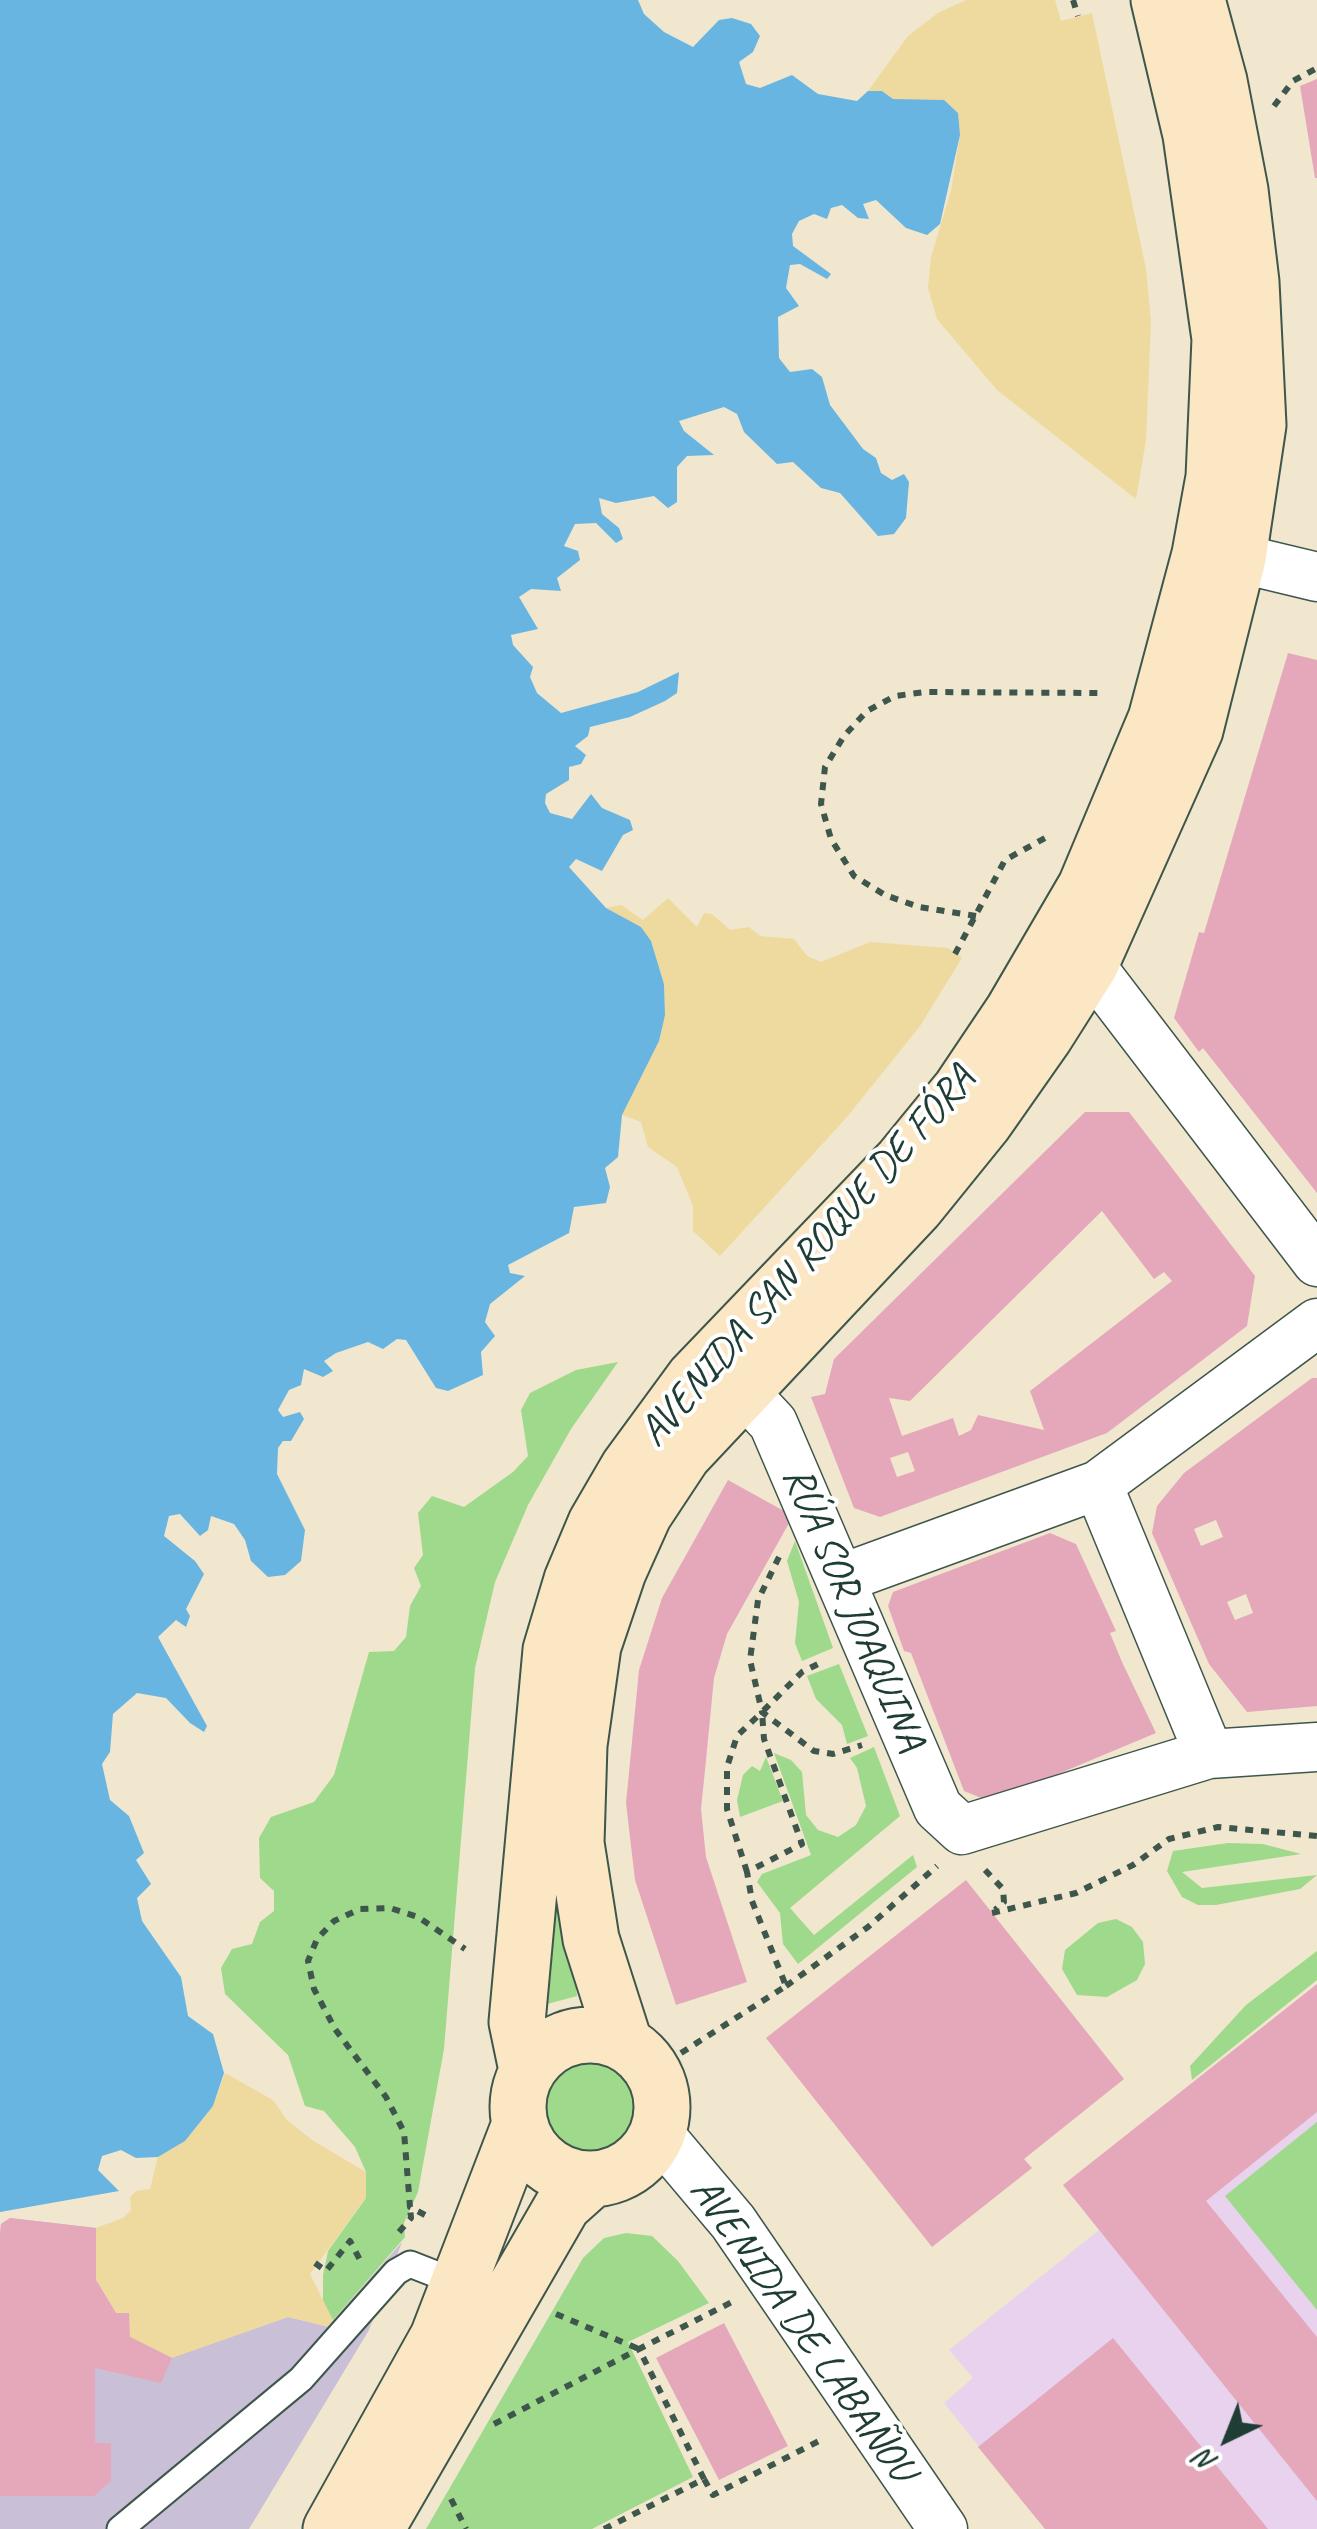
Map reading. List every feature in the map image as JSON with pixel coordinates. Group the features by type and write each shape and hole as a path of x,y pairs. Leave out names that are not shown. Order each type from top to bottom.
{"street":[{"name":"AVENIDA SAN ROQUE DE FÓRA","path":"527,2070 516,2022 550,1650 572,1580 596,1523 644,1443 694,1378 902,1161 960,1090 1013,1012 1086,886 1156,719 1200,554 1214,477 1220,339 1191,135 1158,0"},
{"name":"AVENIDA SAN ROQUE DE FÓRA","path":"624,2042 591,1939 576,1842 579,1745 593,1646 618,1572 644,1514 682,1454 916,1207 984,1123 1090,965 1195,730 1238,558 1258,425 1253,301 1240,190 1219,82 1197,0"},
{"path":"1238,558 1317,577"},
{"path":"1090,965 1317,1262"},
{"path":"842,1578 1098,1485 1317,1323"},
{"name":"RÚA SOR JOAQUINA","path":"741,1389 773,1423 811,1504 938,1808 964,1857"},
{"path":"1098,1485 1209,1754"},
{"path":"964,1857 1209,1754 1317,1746"},
{"path":"376,2529 562,2205 592,2179 632,2166 648,2152 658,2132 661,2090 653,2070 624,2042 580,2035 541,2053 527,2070 517,2106 520,2124 539,2158 572,2177 592,2179"},
{"path":"331,2529 400,2412 461,2284 499,2170 520,2124"},
{"name":"AVENIDA DE LABAÑOU","path":"658,2132 733,2222 943,2529"}],"lane":[{"path":"120,2529 301,2379 396,2272 410,2264 461,2284"}],"path":[{"path":"1073,0 1078,16"},
{"path":"1268,116 1294,81 1317,68"},
{"path":"976,916 919,907 885,896 854,876 831,839 821,804 824,768 844,736 867,711 895,696 925,692 1103,693"},
{"path":"955,954 1005,860 1045,838"},
{"path":"747,1872 802,1844 764,1739 750,1660 758,1600 811,1504"},
{"path":"786,1986 752,1901 727,1809 727,1767 737,1736 802,1672 836,1655"},
{"path":"762,1712 814,1751 848,1751"},
{"path":"681,2053 868,1928 942,1862 964,1857 1003,1888 1004,1902 992,1913 1076,1893 1133,1866 1169,1839 1218,1827 1317,1836"},
{"path":"392,2241 411,2218 404,2132 386,2097 335,2030 314,1988 308,1962 317,1939 334,1920 360,1908 390,1908 418,1917 465,1949"},
{"path":"410,2207 425,2215"},
{"path":"315,2263 326,2271 350,2240 366,2270"},
{"path":"484,2427 510,2419 733,2302"},
{"path":"540,2308 639,2349 713,2496 823,2439"},
{"path":"604,2529 704,2479"},
{"path":"444,2483 466,2529"}],"shaded area":[{"path":"1317,1984 1317,2529 1045,2529 944,2403 973,2378 949,2350 1099,2230 1063,2185"},
{"path":"10,2218 96,2228 96,2280 129,2313 207,2345 288,2317 328,2326 402,2242 369,2330 249,2529 0,2529 0,2235 1,2224"}],"green space":[{"path":"618,1362 571,1429 528,1505 495,1582 475,1668 444,2049 418,2192 404,2223 405,2237 333,2320 323,2304 328,2251 366,2198 366,2172 355,2147 324,2111 305,2106 288,2055 225,1994 221,1968 232,1949 252,1944 260,1922 274,1911 274,1891 260,1878 259,1838 271,1817 314,1802 334,1775 369,1652 394,1651 406,1637 410,1606 421,1586 414,1568 423,1555 418,1513 432,1496 464,1507 513,1472 528,1456 521,1410 530,1393 576,1370"},
{"path":"795,1541 833,1648 802,1661 795,1643 799,1602 787,1561"},
{"path":"839,1664 868,1736 847,1744 842,1725 816,1699 807,1676"},
{"path":"874,1747 900,1816 790,1908 814,1935 913,1855 917,1867 798,1964 783,1944 780,1913 757,1882 762,1874 811,1855 774,1753 791,1760 802,1772 806,1815 818,1830 838,1837 856,1825 866,1806 857,1768 850,1758"},
{"path":"766,1757 783,1801 740,1817 737,1800 743,1775 752,1766 760,1771"},
{"path":"556,1819 577,1996 532,2008"},
{"path":"1228,1843 1263,1844 1301,1854 1182,1872 1202,1888 1317,1875 1300,1889 1216,1905 1198,1905 1182,1897 1167,1871 1173,1851"},
{"path":"1116,1919 1132,1927 1143,1942 1145,1964 1137,1980 1107,1997 1077,1995 1062,1969 1065,1950 1098,1923"},
{"path":"1317,1951 1317,1980 1192,2080 1190,2066 1246,2005"},
{"path":"587,2055 615,2063 629,2077 637,2105 629,2133 615,2147 587,2155 559,2147 545,2133 537,2105 545,2077 559,2063"},
{"path":"1317,2122 1317,2310 1225,2196"},
{"path":"626,2233 652,2236 678,2261 709,2303 628,2342 693,2477 592,2529 426,2529 583,2258 604,2238"}],"sand":[{"path":"966,0 1055,0 1061,21 1092,13 1146,269 1151,321 1146,440 1136,499 997,390 937,319 928,288 931,257 951,191 960,135 927,101 893,99 882,91 868,91 908,36 938,13"},
{"path":"668,898 697,927 704,913 712,914 730,930 749,927 760,936 794,939 807,956 821,962 870,942 948,948 962,958 920,1026 847,1117 720,1256 693,1231 693,1206 677,1167 648,1147 641,1122 622,1115 665,1015 664,984 651,941 606,908 621,905 643,920"},
{"path":"225,2073 273,2100 287,2120 312,2140 366,2172 366,2198 310,2274 333,2320 328,2327 288,2317 172,2358 130,2337 96,2280 96,2228 123,2218 131,2210 130,2197 136,2191 150,2189 158,2157 185,2141 213,2106"}],"water":[{"path":"0,0 638,0 644,14 664,32 693,47 719,20 732,18 751,24 760,36 753,52 739,62 746,84 760,88 792,75 818,94 857,101 868,91 882,91 893,99 944,100 958,113 960,135 940,224 927,235 906,228 876,200 863,204 869,219 858,218 842,205 831,208 827,219 814,214 799,221 792,234 793,246 831,274 827,279 800,264 790,265 786,288 799,306 778,317 779,358 790,372 812,369 822,377 830,405 863,449 876,458 881,473 892,480 904,474 909,482 906,518 894,534 878,536 840,493 821,488 793,462 777,464 744,432 737,414 724,407 679,421 684,431 714,455 687,456 677,467 677,502 668,508 654,496 616,503 599,498 602,514 619,528 623,539 616,543 596,523 575,524 564,546 578,551 580,560 557,578 561,591 531,589 519,597 538,629 511,635 513,645 533,667 530,677 537,693 561,713 638,692 679,672 677,693 665,701 630,717 590,727 588,736 575,746 586,755 581,764 569,767 569,780 546,794 545,803 550,813 572,819 591,794 602,808 630,820 633,830 623,835 602,871 576,859 569,867 606,908 641,927 651,941 664,984 665,1015 659,1041 622,1115 618,1157 605,1168 610,1187 606,1203 574,1207 569,1233 508,1265 510,1273 525,1276 490,1304 485,1322 495,1336 481,1352 483,1375 448,1391 436,1388 406,1340 397,1339 383,1349 368,1342 336,1353 324,1361 333,1371 323,1377 304,1369 301,1385 289,1390 278,1410 283,1417 300,1412 304,1419 291,1441 283,1441 278,1448 277,1474 305,1530 301,1561 285,1575 268,1577 251,1561 245,1540 234,1524 211,1516 208,1530 200,1536 180,1514 169,1516 164,1536 195,1561 204,1574 186,1609 190,1616 186,1627 176,1620 158,1637 207,1726 204,1732 190,1723 166,1698 137,1693 113,1714 110,1752 102,1764 110,1800 129,1816 144,1853 136,1860 151,1884 137,1898 142,1921 181,1977 188,2016 213,2034 224,2073 213,2106 185,2141 158,2157 136,2158 121,2150 102,2156 98,2170 119,2191 0,2212"}],"building":[{"path":"1317,79 1317,178 1315,178 1300,86"},
{"path":"1288,653 1317,660 1317,1193 1203,1048 1199,1052 1174,1018 1199,932 1204,933"},
{"path":"1085,1112 1129,1112 1255,1276 1247,1326 1107,1433 880,1517 854,1508 811,1397 825,1394 834,1359","holes":["1102,1211 1154,1279 1164,1272 1172,1281 1030,1391 1044,1430 978,1415 971,1430 959,1436 953,1418 902,1436 889,1398 910,1401","908,1452 915,1471 897,1477 890,1458"]},
{"path":"1317,1378 1317,1706 1247,1712 1209,1664 1152,1533 1157,1506 1184,1473","holes":["1216,1520 1223,1537 1201,1546 1194,1529","1246,1594 1253,1613 1235,1620 1227,1602"]},
{"path":"728,1480 793,1516 727,1634 714,1678 701,1809 706,1857 747,1982 676,2005 635,1880 626,1803 639,1670 662,1598"},
{"path":"1050,1533 1076,1544 1116,1631 1110,1633 1122,1662 1156,1733 991,1802 964,1791 911,1653 904,1651 888,1606 893,1592"},
{"path":"966,1880 1124,2079 1024,2159 1032,2168 932,2247 766,2038"},
{"path":"1317,1984 1317,2112 1206,2201 1317,2337 1317,2501 1063,2185"},
{"path":"10,2218 96,2228 96,2280 116,2313 129,2313 130,2337 172,2358 161,2383 95,2368 95,2443 111,2443 111,2481 94,2496 0,2496 0,2235 1,2224"},
{"path":"724,2323 788,2446 719,2480 656,2358"},
{"path":"1113,2338 1268,2529 1045,2529 978,2447"}]}
